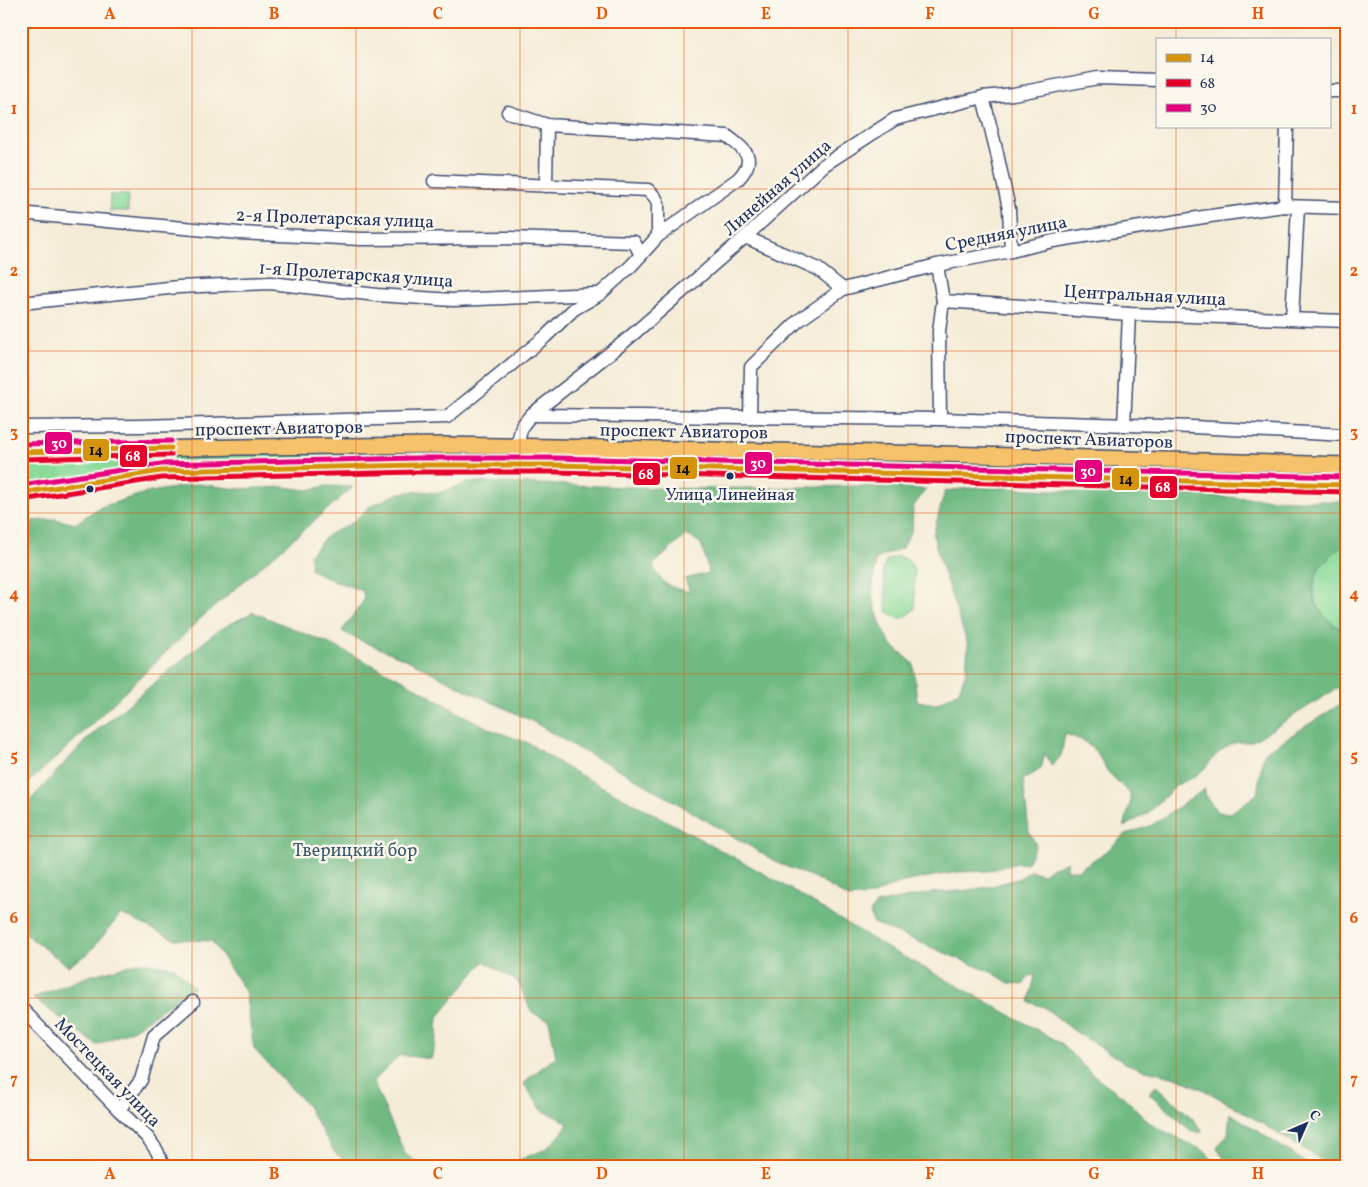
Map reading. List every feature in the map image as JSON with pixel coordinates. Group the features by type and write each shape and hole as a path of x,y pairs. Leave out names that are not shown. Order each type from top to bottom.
{"main road":[{"name":"проспект Авиаторов","path":"21,452 240,446 434,445 942,454 1347,465"},
{"name":"проспект Авиаторов","path":"21,494 161,471 417,465 556,465 1347,485"}],"street":[{"name":"Линейная улица","path":"517,446 522,426 531,415 624,342 745,237 824,164 895,119 983,97 1013,94 1098,78 1156,80"},
{"path":"1330,91 1347,91"},
{"path":"983,97 1009,209 1011,251"},
{"path":"508,112 547,125 727,136 746,152 748,157 744,172 738,179 658,236 631,266 600,294"},
{"path":"546,186 547,125"},
{"path":"1287,128 1291,207 1292,318"},
{"path":"434,181 648,190 658,203 658,236"},
{"name":"Средняя улица","path":"750,417 751,367 798,321 843,289 937,265 1053,241 1210,216 1291,207 1347,208"},
{"name":"2-я Пролетарская улица","path":"21,217 30,214 239,233 361,240 509,238 634,242 641,255"},
{"path":"745,237 818,269 843,289"},
{"path":"937,265 943,301 939,331 940,419"},
{"name":"1-я Пролетарская улица","path":"21,303 179,288 270,283 377,295 453,300 600,294"},
{"name":"проспект Авиаторов","path":"21,426 140,426 447,417 545,337 574,309 600,294"},
{"name":"Центральная улица","path":"943,301 1129,314 1347,321"},
{"path":"1124,426 1129,314"},
{"name":"проспект Авиаторов","path":"531,415 940,419 1347,435"},
{"path":"119,1110 141,1080 154,1036 193,1002"},
{"name":"Мостецкая улица","path":"21,1008 148,1138 158,1151 163,1166"}],"green space":[{"path":"110,195 128,195 128,211 110,211"},
{"path":"429,450 421,457 168,461 21,488 21,458"},
{"path":"470,482 696,489 860,486 926,489 913,507 912,530 902,548 876,559 872,596 880,623 891,645 913,663 917,701 936,704 959,691 966,671 968,645 933,535 945,491 979,487 1347,502 1347,540 1318,569 1313,589 1315,603 1323,616 1347,634 1347,682 1258,738 1249,742 1237,742 1225,748 1195,776 1177,785 1148,813 1124,827 1130,804 1130,794 1108,772 1097,753 1084,741 1065,734 1061,756 1052,766 1045,753 1041,769 1023,780 1029,831 1036,845 1027,863 1017,863 988,871 958,872 928,877 899,883 871,896 849,898 815,878 780,864 626,773 575,747 532,721 410,661 342,631 364,600 363,591 311,570 310,554 328,535 352,523 369,507 399,493 420,491 439,493","holes":["686,535 701,543 709,573 685,579 690,592 671,587 663,581 653,565"]},
{"path":"197,484 238,489 284,487 307,490 327,486 353,487 200,619 71,744 21,789 21,522 55,519 75,524 98,508 145,493"},
{"path":"1347,540 1347,631 1331,623 1320,611 1316,604 1314,588 1319,568"},
{"path":"898,556 909,561 914,571 915,608 902,618 895,617 887,611 883,569 887,560"},
{"name":"Тверицкий бор","path":"253,612 332,645 405,681 492,730 528,743 567,768 770,877 887,948 1060,1043 1092,1074 1124,1097 1152,1125 1206,1152 1216,1166 510,1166 548,1147 560,1136 568,1123 542,1110 524,1084 556,1057 549,1020 532,1013 518,982 484,961 438,1017 437,1037 431,1059 400,1055 373,1082 405,1154 424,1166 355,1166 335,1153 305,1103 254,1049 245,991 212,941 174,939 121,914 88,954 68,966 21,930 21,810 89,737 217,631"},
{"path":"1347,700 1347,1166 1334,1166 1318,1158 1232,1105 1200,1088 1176,1077 1141,1069 1125,1063 1073,1030 1044,1007 1029,1002 1035,976 1030,975 1023,985 1009,983 993,973 873,923 870,913 876,904 930,893 989,887 1020,878 1030,871 1044,874 1051,868 1068,861 1066,870 1078,870 1107,851 1126,834 1152,825 1205,789 1205,794 1217,812 1231,813 1257,794 1265,752"},
{"path":"141,962 174,967 194,987 134,1029 97,1045 33,998 89,976"},
{"path":"1156,1086 1191,1117 1201,1128 1202,1132 1197,1133 1190,1130 1149,1093"},
{"path":"1230,1113 1311,1166 1229,1166 1217,1148 1228,1134"}],"transit line":[{"name":"30","path":"21,444 171,441"},
{"name":"14","path":"21,452 171,448"},
{"name":"68","path":"21,459 171,455"},
{"name":"30","path":"21,485 161,464 417,458 556,458 1347,477"},
{"name":"14","path":"21,493 161,471 417,465 556,465 1347,485"},
{"name":"68","path":"22,500 162,478 417,472 556,472 1347,492"}],"place":[{"name":"Улица Линейная","path":"730,476"}]}
